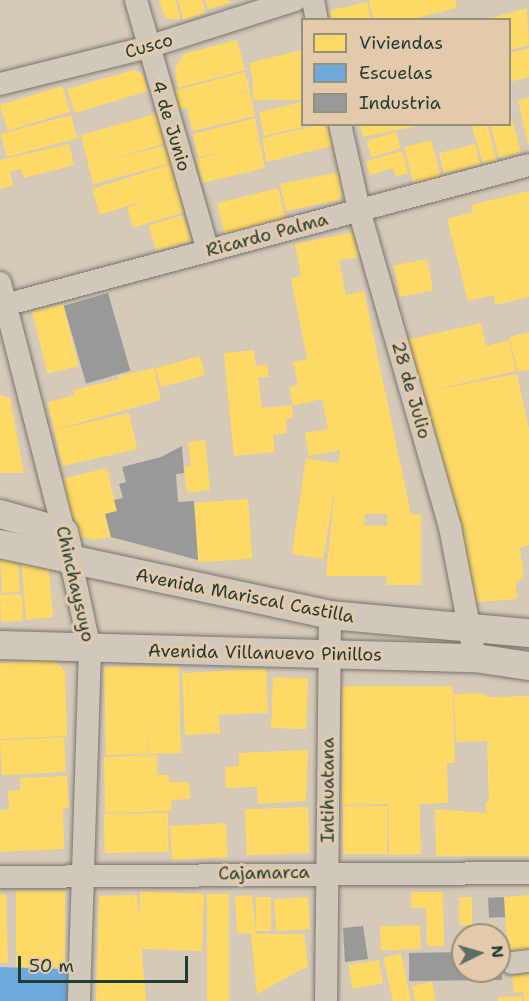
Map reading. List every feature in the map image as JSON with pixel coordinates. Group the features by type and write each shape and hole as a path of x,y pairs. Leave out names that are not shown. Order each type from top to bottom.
{"street":[{"name":"4 de Junio","path":"136,0 208,251"},
{"name":"Cusco","path":"0,84 148,47 296,0"},
{"path":"313,0 317,18"},
{"name":"28 de Julio","path":"340,126 359,210 450,527 475,658"},
{"name":"Ricardo Palma","path":"5,305 529,165"},
{"name":"Chinchaysuyo","path":"0,283 64,532 90,649 79,1001"},
{"path":"0,514 64,532"},
{"name":"Avenida Mariscal Castilla","path":"0,544 71,562 330,615 529,633"},
{"name":"Intihuatana","path":"326,1001 330,615"},
{"name":"Avenida Villanuevo Pinillos","path":"0,645 475,658 529,666"},
{"name":"Cajamarca","path":"0,877 327,872 529,873"}],"building: Viviendas":[{"path":"159,0 176,0 180,20 165,18"},
{"path":"178,0 202,0 206,13 183,20"},
{"path":"205,0 229,0 230,3 208,9"},
{"path":"369,0 455,0 457,8 417,18 373,18"},
{"path":"367,2 371,18 330,18 328,11"},
{"path":"527,8 529,45 511,50 511,18 491,18"},
{"path":"237,40 245,70 178,88 175,69 183,54"},
{"path":"529,48 529,77 511,82 511,53"},
{"path":"301,50 301,79 255,90 249,63"},
{"path":"134,70 143,74 148,91 75,113 67,89"},
{"path":"245,72 250,91 234,95 250,92 255,116 192,131 187,108 178,110 173,91"},
{"path":"253,80 301,80 301,100 253,100"},
{"path":"62,86 70,112 8,131 0,105"},
{"path":"529,97 529,144 528,145 518,100"},
{"path":"301,102 301,126 307,126 264,136 259,112"},
{"path":"159,113 167,143 104,161 167,145 172,163 93,184 81,135"},
{"path":"71,115 77,138 7,157 0,134"},
{"path":"511,116 521,152 499,158 491,126 511,126"},
{"path":"255,118 265,168 202,183 196,159 224,152 198,157 193,134"},
{"path":"314,126 327,126 332,146 267,162 262,138"},
{"path":"360,126 417,126 363,137"},
{"path":"472,126 488,126 497,161 483,164"},
{"path":"396,132 401,148 371,157 366,141"},
{"path":"431,140 441,177 414,184 404,147"},
{"path":"69,144 74,165 24,178 21,169 10,172 13,186 0,189 0,160"},
{"path":"475,144 480,164 444,173 439,153"},
{"path":"402,151 408,173 396,177 393,168 370,175 366,161"},
{"path":"171,164 184,212 133,228 127,208 143,201 100,215 92,189"},
{"path":"338,172 342,193 339,200 286,211 280,184"},
{"path":"278,188 286,220 225,235 217,203"},
{"path":"529,191 529,297 495,305 494,295 468,301 447,219 473,212 471,205"},
{"path":"183,215 191,241 156,251 149,226"},
{"path":"354,232 359,257 339,261 346,295 364,291 411,514 421,515 421,585 386,585 387,576 326,576 335,487 323,559 292,554 306,458 338,463 340,450 309,456 305,433 328,429 322,399 293,406 289,387 298,385 293,362 307,359 291,278 301,276 295,244","holes":["365,514 387,514 387,526 364,525"]},
{"path":"427,259 433,290 400,297 394,265"},
{"path":"63,304 78,366 47,374 32,312"},
{"path":"481,323 486,346 509,340 516,371 428,391 517,374 529,429 529,545 520,548 524,578 516,582 517,599 469,603 406,340"},
{"path":"529,332 529,370 518,372 509,337"},
{"path":"254,350 256,366 267,364 269,377 258,377 262,408 292,405 293,418 286,419 287,433 273,435 275,452 234,456 224,353"},
{"path":"200,356 205,375 161,387 156,368"},
{"path":"154,368 161,400 54,430 47,402 75,395 73,390"},
{"path":"0,395 10,398 24,473 0,473"},
{"path":"129,413 137,449 62,466 54,430"},
{"path":"205,440 210,490 187,493 184,467 191,466 188,442"},
{"path":"107,468 117,511 105,514 111,537 95,540 74,535 61,479"},
{"path":"248,499 252,559 198,563 194,503"},
{"path":"0,554 18,562 20,592 2,593"},
{"path":"21,559 49,569 53,617 26,620"},
{"path":"22,594 23,621 1,622 0,595"},
{"path":"55,660 65,671 67,736 0,739 0,663"},
{"path":"179,666 181,753 148,754 147,726 147,754 106,755 104,667"},
{"path":"266,669 268,713 219,715 220,733 185,735 182,673"},
{"path":"273,677 308,678 306,729 271,728"},
{"path":"342,686 453,686 455,763 447,763 448,803 420,804 419,773 421,854 389,855 388,804 342,805"},
{"path":"484,693 485,697 529,696 529,856 436,856 435,809 486,813 486,802 489,802 487,741 456,742 454,694"},
{"path":"64,737 66,772 2,775 0,740"},
{"path":"308,750 306,801 258,804 257,787 226,788 225,767 239,766 239,753"},
{"path":"157,755 157,775 169,775 169,782 189,782 190,799 171,800 172,811 105,813 104,757"},
{"path":"67,776 69,808 63,808 64,849 0,852 0,810 9,810 8,791 20,790 20,778"},
{"path":"343,806 387,806 387,854 343,854"},
{"path":"308,807 310,853 247,855 245,809"},
{"path":"168,813 169,852 105,853 104,814"},
{"path":"226,823 228,857 172,860 170,826"},
{"path":"16,891 65,891 65,967 16,967"},
{"path":"140,892 204,894 202,951 138,949"},
{"path":"411,892 443,892 444,946 427,946 426,908 411,908"},
{"path":"0,894 6,894 8,963 0,963"},
{"path":"207,894 229,894 229,1001 207,1001"},
{"path":"137,895 146,1001 96,1001 99,896"},
{"path":"252,895 256,934 237,933 235,896"},
{"path":"529,895 529,951 511,954 511,923 506,923 504,897"},
{"path":"256,897 271,897 271,931 256,931"},
{"path":"308,897 310,929 276,931 274,899"},
{"path":"459,897 472,897 472,923 459,923"},
{"path":"420,925 421,949 381,950 380,926"},
{"path":"251,934 304,934 308,966 257,994"},
{"path":"401,953 411,1001 393,1001 383,958"},
{"path":"379,960 383,984 352,989 348,965"},
{"path":"529,973 529,1001 524,1001 523,992 514,993 512,975"},
{"path":"432,982 436,1001 415,1001 412,986"},
{"path":"522,996 522,1001 498,1001 498,997"}],"building: Escuelas":[{"path":"0,967 69,969 68,1001 0,1001"}],"building: Industria":[{"path":"108,293 130,371 86,384 64,306"},
{"path":"182,446 184,473 176,474 178,502 194,501 198,560 111,537 105,514 117,511 114,500 123,498 119,484 126,482 122,467 161,457"},
{"path":"504,897 505,917 489,918 488,898"},
{"path":"363,926 368,959 345,962 343,928"},
{"path":"451,952 451,981 409,981 409,953"}]}
